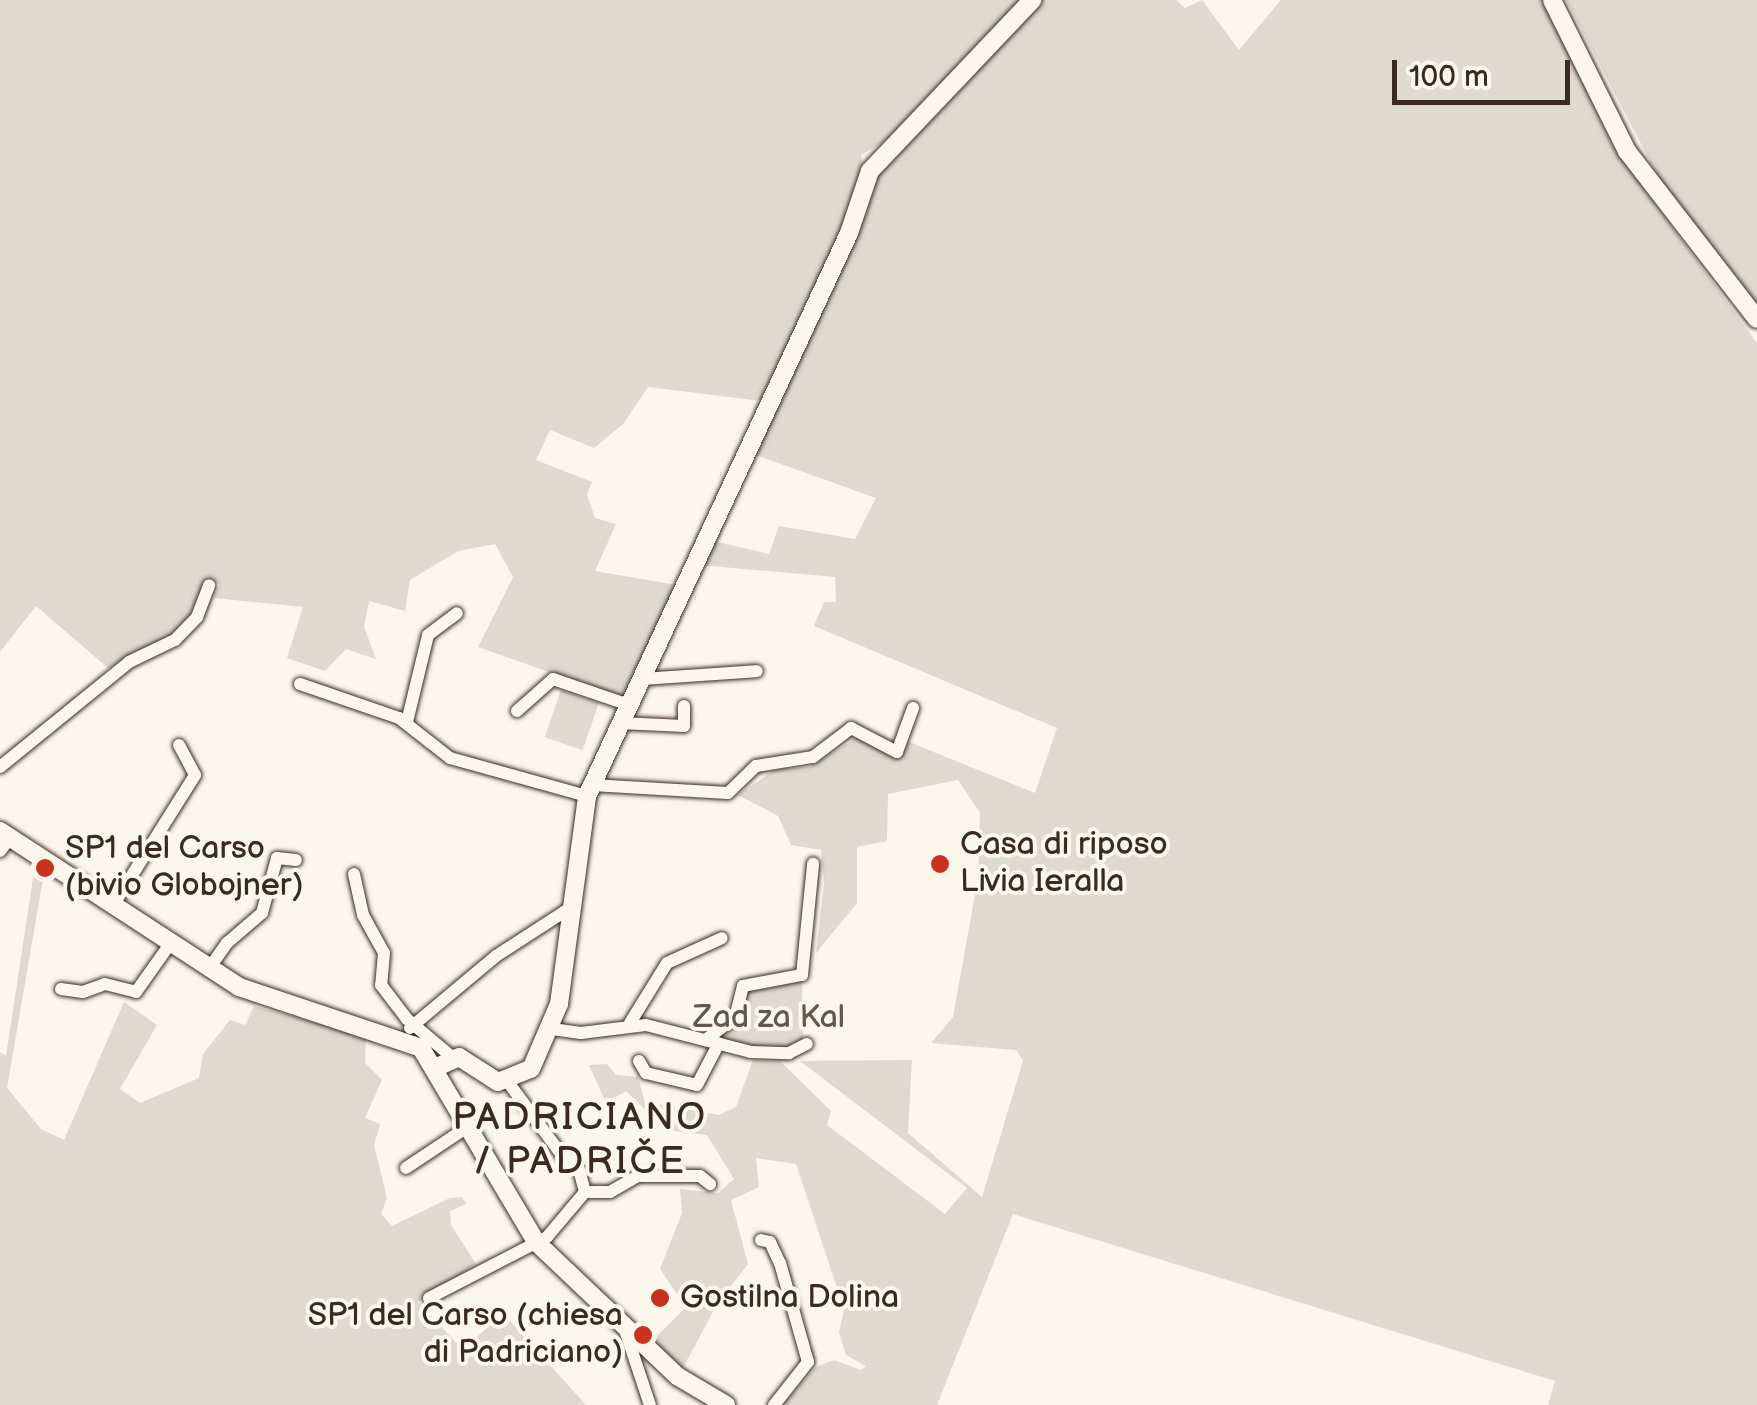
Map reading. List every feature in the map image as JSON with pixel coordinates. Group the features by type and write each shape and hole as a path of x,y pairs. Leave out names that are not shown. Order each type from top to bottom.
{"street":[{"path":"354,874 363,915 384,953 381,985 406,1032 421,1048 445,1062 488,1078 508,1082 531,1069 552,1028 590,791 848,233 870,170 1032,0"},
{"path":"1552,0 1628,151 1757,319"},
{"path":"0,767 130,662 176,640 196,617 209,585"},
{"path":"407,722 428,635 457,613"},
{"path":"641,680 757,671"},
{"path":"517,711 552,680 629,705"},
{"path":"300,684 407,722 450,758 590,791 728,793 756,766 813,758 851,728 897,752 914,708"},
{"path":"620,723 684,726 684,706"},
{"path":"112,907 195,775 179,745"},
{"path":"3,840 208,970 267,1000 406,1032"},
{"path":"208,970 226,943 262,913 277,858 296,860"},
{"path":"639,1061 646,1073 697,1085 714,1041 736,1018 743,986 802,975 813,864"},
{"path":"406,1032 496,956 568,910"},
{"path":"630,1023 667,963 722,938"},
{"path":"61,989 83,992 105,984 136,992 170,944"},
{"path":"552,1028 582,1033 630,1023 789,1052 807,1044"},
{"path":"445,1062 468,1126 536,1242 686,1383 726,1405"},
{"path":"508,1082 564,1158 577,1163 585,1192"},
{"path":"406,1168 468,1126"},
{"path":"429,1298 536,1242 585,1192 610,1192 638,1176 700,1176 710,1184"},
{"path":"761,1240 770,1242 780,1263 808,1362 774,1405"},
{"path":"625,1328 650,1405"}],"green space":[{"path":"0,0 1026,0 894,136 861,155 864,171 828,265 761,401 648,387 623,424 594,448 550,430 536,460 592,482 587,494 595,518 616,524 595,571 677,585 627,696 620,697 478,647 513,577 495,544 458,551 410,580 405,611 369,601 364,627 376,659 346,649 325,671 287,658 303,607 214,598 220,584 205,580 191,619 172,636 108,668 36,606 0,652"},
{"path":"1037,0 1176,0 1185,8 1202,0 1239,50 1281,0 1543,0 1612,144 1757,343 1757,1405 1548,1405 1555,1381 1013,1214 937,1405 782,1405 816,1367 834,1360 861,1370 866,1366 846,1355 839,1333 844,1309 796,1164 756,1158 759,1187 731,1200 748,1264 716,1306 681,1372 651,1342 686,1307 660,1269 682,1213 680,1189 718,1193 734,1179 707,1135 666,1130 626,1091 606,1103 589,1065 607,1064 616,1075 638,1077 645,1102 719,1115 736,1107 753,1060 780,1061 831,1111 827,1125 945,1214 967,1188 800,1061 912,1060 908,1133 982,1197 1023,1061 1016,1050 931,1043 953,1017 978,878 980,813 958,780 888,794 887,841 857,847 857,903 816,953 824,884 821,850 791,845 778,816 738,795 776,769 810,767 859,736 899,758 909,742 1035,793 1057,728 814,626 824,602 836,602 835,577 700,565 713,541 769,554 779,526 855,539 876,498 753,454 881,168"},
{"path":"1566,0 1757,0 1757,311 1673,205"},
{"path":"561,690 599,703 583,750 545,737"},
{"path":"35,865 44,873 7,1088 41,1129 64,1140 124,1002 157,1025 120,1089 140,1103 199,1078 203,1054 230,1020 245,1025 254,1006 366,1036 365,1063 382,1080 365,1118 380,1124 374,1145 387,1198 381,1214 392,1226 450,1198 462,1197 466,1204 450,1211 451,1225 476,1264 418,1302 463,1350 503,1313 586,1405 0,1405 0,1052 6,1056"},
{"name":"Zad za Kal","path":"802,975 803,1046 751,1052 711,1033 728,1025 743,986"}],"place":[{"name":"Casa di riposo Livia Ieralla","path":"940,864"},
{"name":"SP1 del Carso (bivio Globojner)","path":"45,868"},
{"name":"Gostilna Dolina","path":"660,1298"},
{"name":"SP1 del Carso (chiesa di Padriciano)","path":"643,1335"}],"district":[{"name":"PADRICIANO / PADRIČE","path":"580,1140"}]}
